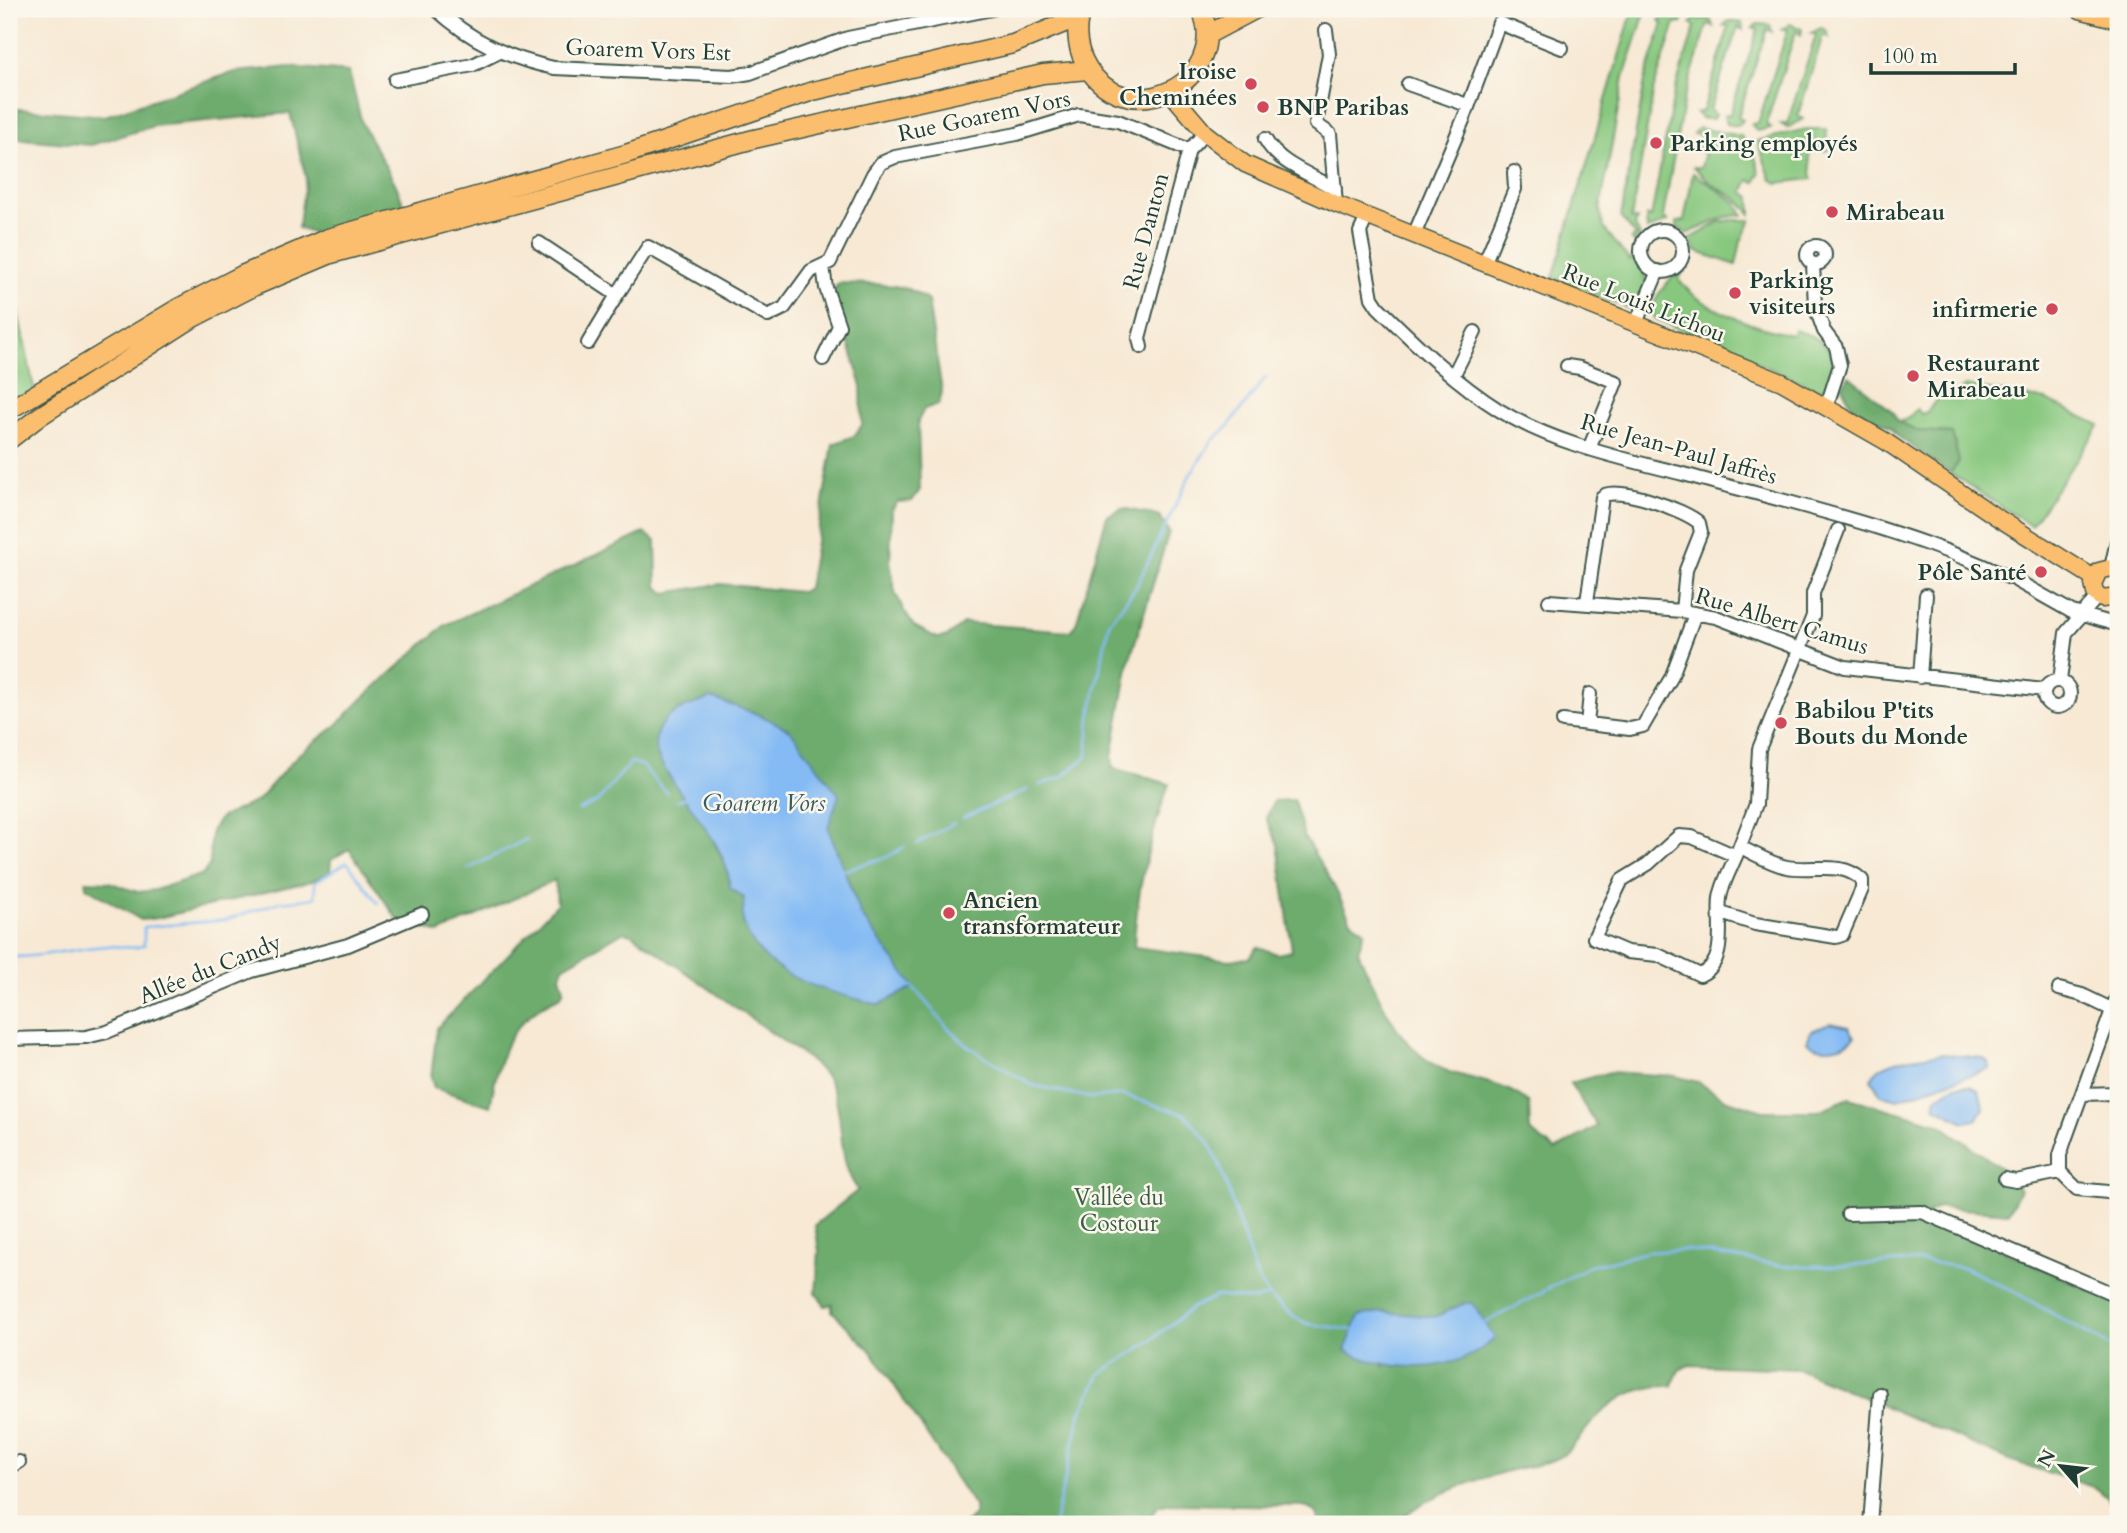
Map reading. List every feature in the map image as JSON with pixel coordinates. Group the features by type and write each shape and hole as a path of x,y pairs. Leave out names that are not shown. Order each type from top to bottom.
{"highway":[{"path":"1081,13 1077,39 1088,70 1108,89 1134,98 1153,98 1170,92 1196,69 1207,36 1201,9"},
{"path":"1207,36 1256,9"},
{"path":"2080,9 2118,19"},
{"path":"9,410 205,294 328,238 626,154 813,91 1013,44 1081,13"},
{"path":"9,440 126,359 193,318 255,286 331,254 754,139 1043,74 1088,70"},
{"path":"9,449 126,359"},
{"path":"9,419 91,361"}],"main road":[{"name":"Rue Louis Lichou","path":"1170,92 1205,133 1245,164 1335,197 1367,216 1782,382 1827,405 2094,578"},
{"path":"2115,570 2099,571 2094,578 2093,589 2098,596 2106,600 2118,597"}],"street":[{"name":"Goarem Vors Est","path":"436,9 453,24 499,52 554,68 732,76 750,73 848,38 992,9"},
{"path":"1414,235 1499,23 1562,48"},
{"path":"1326,30 1329,54 1316,124 1330,134 1335,197"},
{"path":"395,80 473,65 499,52"},
{"path":"1408,84 1467,105"},
{"name":"Rue Goarem Vors","path":"588,343 648,247 768,316 784,309 811,271 823,266 837,250 873,174 881,163 895,157 1017,134 1079,116 1118,121 1189,150"},
{"name":"Rue Danton","path":"1142,347 1139,338 1189,150 1205,133"},
{"path":"1265,139 1278,158 1335,197"},
{"path":"1484,264 1514,189 1514,172"},
{"name":"Rue Jean-Paul Jaffrès","path":"1367,216 1360,232 1372,298 1378,307 1452,376 1500,410 1589,449 1865,522 1960,554 2080,614 2118,625"},
{"path":"539,243 617,295"},
{"path":"1813,264 1815,306 1824,331 1836,347 1840,365 1827,405"},
{"path":"823,266 826,288 839,326 823,359"},
{"path":"1636,323 1658,271"},
{"path":"1452,376 1475,332"},
{"path":"1567,366 1580,368 1616,383 1589,449"},
{"path":"1587,602 1602,497 1611,492 1638,496 1699,523 1700,532 1686,570 1682,611"},
{"path":"1721,913 1755,924 1836,937 1842,935 1863,889 1862,880 1856,875 1827,866 1786,867 1738,851 1692,837 1679,836 1648,864 1622,880 1594,938 1627,952 1658,955 1700,975 1712,964 1721,940 1720,897 1738,851 1756,804 1759,749 1813,616 1814,593 1838,530"},
{"path":"2115,570 2118,536"},
{"path":"1920,677 1926,594"},
{"path":"2060,681 2050,683 2044,690 2045,700 2050,705 2064,705 2070,691 2060,681 2062,646 2073,622 2098,596"},
{"name":"Rue Albert Camus","path":"1549,601 1682,611 1716,617 1845,667 2044,690"},
{"path":"1563,720 1630,729 1643,726 1671,678 1695,614"},
{"path":"1587,724 1591,694"},
{"name":"Allée du Candy","path":"9,1040 75,1038 107,1032 253,971 348,945 422,914"},
{"path":"2059,989 2082,995 2113,1010"},
{"path":"2118,995 2060,1155 2060,1172 2077,1189 2118,1193"},
{"path":"2082,1094 2118,1093"},
{"path":"2005,1179 2016,1181 2060,1172"},
{"path":"1848,1214 1913,1210 1931,1215 2118,1296"},
{"path":"1870,1524 1880,1394"}],"green space":[{"path":"1633,9 1646,10 1624,77 1600,210 1604,228 1630,261 1633,256 1645,277 1643,297 1632,310 1553,278"},
{"path":"1661,17 1681,18 1682,23 1675,24 1654,88 1631,219 1637,219 1635,226 1640,236 1635,243 1631,239 1636,236 1621,217 1645,80 1663,23 1659,21"},
{"path":"1695,19 1710,19 1714,27 1708,24 1684,98 1663,217 1668,221 1647,230 1646,216 1651,218 1674,93 1695,27 1691,23"},
{"path":"1728,21 1742,23 1743,30 1738,27 1710,110 1715,115 1713,119 1701,119 1697,113 1703,111 1729,26 1723,26"},
{"path":"1757,24 1770,25 1772,32 1767,29 1738,117 1743,120 1738,126 1727,124 1724,115 1730,114 1758,29 1753,28"},
{"path":"1790,24 1802,29 1801,35 1796,31 1766,124 1771,128 1757,131 1751,124 1758,123 1788,29 1782,29"},
{"path":"1821,28 1826,30 1829,37 1823,35 1798,116 1803,119 1787,128 1781,124 1787,124 1816,35 1811,33"},
{"path":"290,67 349,72 362,124 395,183 408,214 328,238 298,228 306,178 290,113 154,126 91,145 9,138 9,108 105,116 234,72"},
{"path":"1698,128 1741,136 1754,154 1760,173 1755,183 1749,180 1743,192 1751,197 1751,214 1737,199 1710,183 1694,167 1701,167 1705,153 1698,151 1701,135 1693,134"},
{"path":"1806,129 1826,129 1828,150 1809,152 1812,179 1777,183 1771,179 1757,141"},
{"path":"1693,173 1736,202 1743,215 1726,217 1686,234 1677,226 1677,222 1684,221"},
{"path":"1751,220 1741,241 1736,265 1695,251 1694,245 1690,245 1690,239 1720,222"},
{"path":"1685,268 1679,279 1714,308 1764,328 1793,335 1794,330 1822,342 1828,348 1833,364 1828,386 1823,389 1815,388 1654,318 1657,296 1673,277"},
{"path":"9,270 35,392 9,410"},
{"name":"Vallée du Costour","path":"839,283 886,285 909,290 928,301 942,392 939,404 924,409 918,421 920,490 912,501 897,502 892,510 890,561 895,592 914,626 937,638 947,637 964,623 1070,631 1076,624 1107,516 1122,508 1160,516 1169,532 1129,662 1112,756 1113,768 1169,784 1145,864 1134,947 1229,960 1249,958 1258,947 1277,954 1292,951 1278,844 1266,818 1274,801 1294,800 1304,836 1351,921 1365,931 1358,951 1392,1021 1417,1052 1432,1063 1450,1072 1512,1091 1529,1103 1530,1131 1555,1150 1597,1126 1570,1083 1610,1072 1675,1076 1698,1082 1725,1099 1763,1111 1818,1111 1849,1098 1938,1123 2005,1171 2020,1190 2008,1213 1938,1207 1926,1215 2118,1303 2118,1513 2115,1513 2108,1498 2096,1488 2012,1461 1798,1369 1689,1365 1679,1370 1672,1386 1636,1391 1606,1409 1574,1445 1560,1456 1497,1474 1431,1499 1406,1515 1399,1524 1320,1524 1317,1513 1304,1506 1168,1504 1158,1506 1147,1524 964,1524 974,1515 974,1506 872,1352 832,1311 832,1304 825,1306 816,1293 819,1251 815,1225 858,1190 846,1163 833,1091 825,1075 807,1058 632,934 623,932 563,967 560,976 564,989 561,996 529,1015 509,1040 498,1070 490,1106 434,1088 431,1078 437,1028 557,904 555,880 439,933 397,919 349,849 331,860 330,872 312,881 158,918 141,920 86,887 86,881 108,882 138,892 155,890 203,874 210,864 211,831 221,817 257,801 299,754 337,725 363,698 445,625 644,533 656,541 657,586 665,593 720,584 801,592 808,588 833,444 854,436 862,425 861,383 834,289","holes":["711,699 760,715 828,828 861,915 913,987 743,925 744,898 730,888 727,873 712,839 657,755 665,720","1465,1303 1384,1366 1382,1312 1435,1317"]},
{"path":"1849,376 1893,412 1898,422 1919,431 1952,433 1959,462 1950,473 1900,438 1890,427 1852,407 1842,386"},
{"path":"1965,386 2046,400 2100,425 2031,526 1950,473 1959,462 1952,433 1919,431 1898,422 1907,419 1917,409 1921,414 1927,412 1940,395 1954,394"}],"water":[{"name":"Goarem Vors","path":"711,698 760,715 790,730 839,795 828,828 861,915 914,987 879,1005 801,981 767,959 754,944 743,922 744,898 730,888 721,854 666,772 656,748 656,739 664,721 680,710"},
{"path":"1830,1023 1849,1027 1855,1037 1832,1048 1807,1042 1811,1031"},
{"path":"1941,1054 1983,1058 1988,1062 1989,1069 1898,1099 1881,1095 1871,1079 1883,1066 1892,1062"},
{"path":"1956,1086 1970,1086 1979,1090 1983,1108 1976,1120 1964,1122 1935,1107 1937,1097"},
{"path":"1465,1303 1472,1303 1495,1338 1462,1359 1423,1367 1402,1367 1363,1358 1345,1350 1359,1316 1382,1312 1435,1317"}],"waterway":[{"path":"1040,785 1062,777 1087,756 1090,718 1109,623 1136,587 1190,475 1212,441 1226,429 1266,377"},
{"path":"579,810 597,802 631,762 641,765 667,793"},
{"path":"963,818 1027,790"},
{"path":"677,800 688,797"},
{"path":"917,844 954,823"},
{"path":"468,869 527,839"},
{"path":"842,871 889,856 904,847"},
{"path":"9,878 14,860"},
{"path":"9,957 107,946 140,947 144,945 144,927 225,920 280,902 315,898 315,882 347,862 378,903"},
{"path":"912,986 947,1027 969,1047 1032,1085 1092,1098 1122,1095 1185,1114 1208,1141 1220,1166 1257,1278 1269,1296 1295,1318 1308,1324 1353,1330"},
{"path":"1485,1323 1590,1266 1648,1252 1688,1250 1784,1266 1844,1266 1922,1261 1965,1268 2013,1291 2118,1351"},
{"path":"1054,1524 1081,1412 1100,1374 1149,1342 1193,1307 1217,1296 1253,1300 1269,1296"}],"place":[{"name":"Iroise Cheminées","path":"1251,84"},
{"name":"BNP Paribas","path":"1263,107"},
{"name":"Parking employés","path":"1656,143"},
{"name":"Mirabeau","path":"1832,212"},
{"name":"Parking visiteurs","path":"1735,293"},
{"name":"infirmerie","path":"2052,309"},
{"name":"Restaurant Mirabeau","path":"1913,376"},
{"name":"Pôle Santé","path":"2041,572"},
{"name":"Babilou P'tits Bouts du Monde","path":"1781,723"},
{"name":"Ancien transformateur","path":"949,913"}]}
